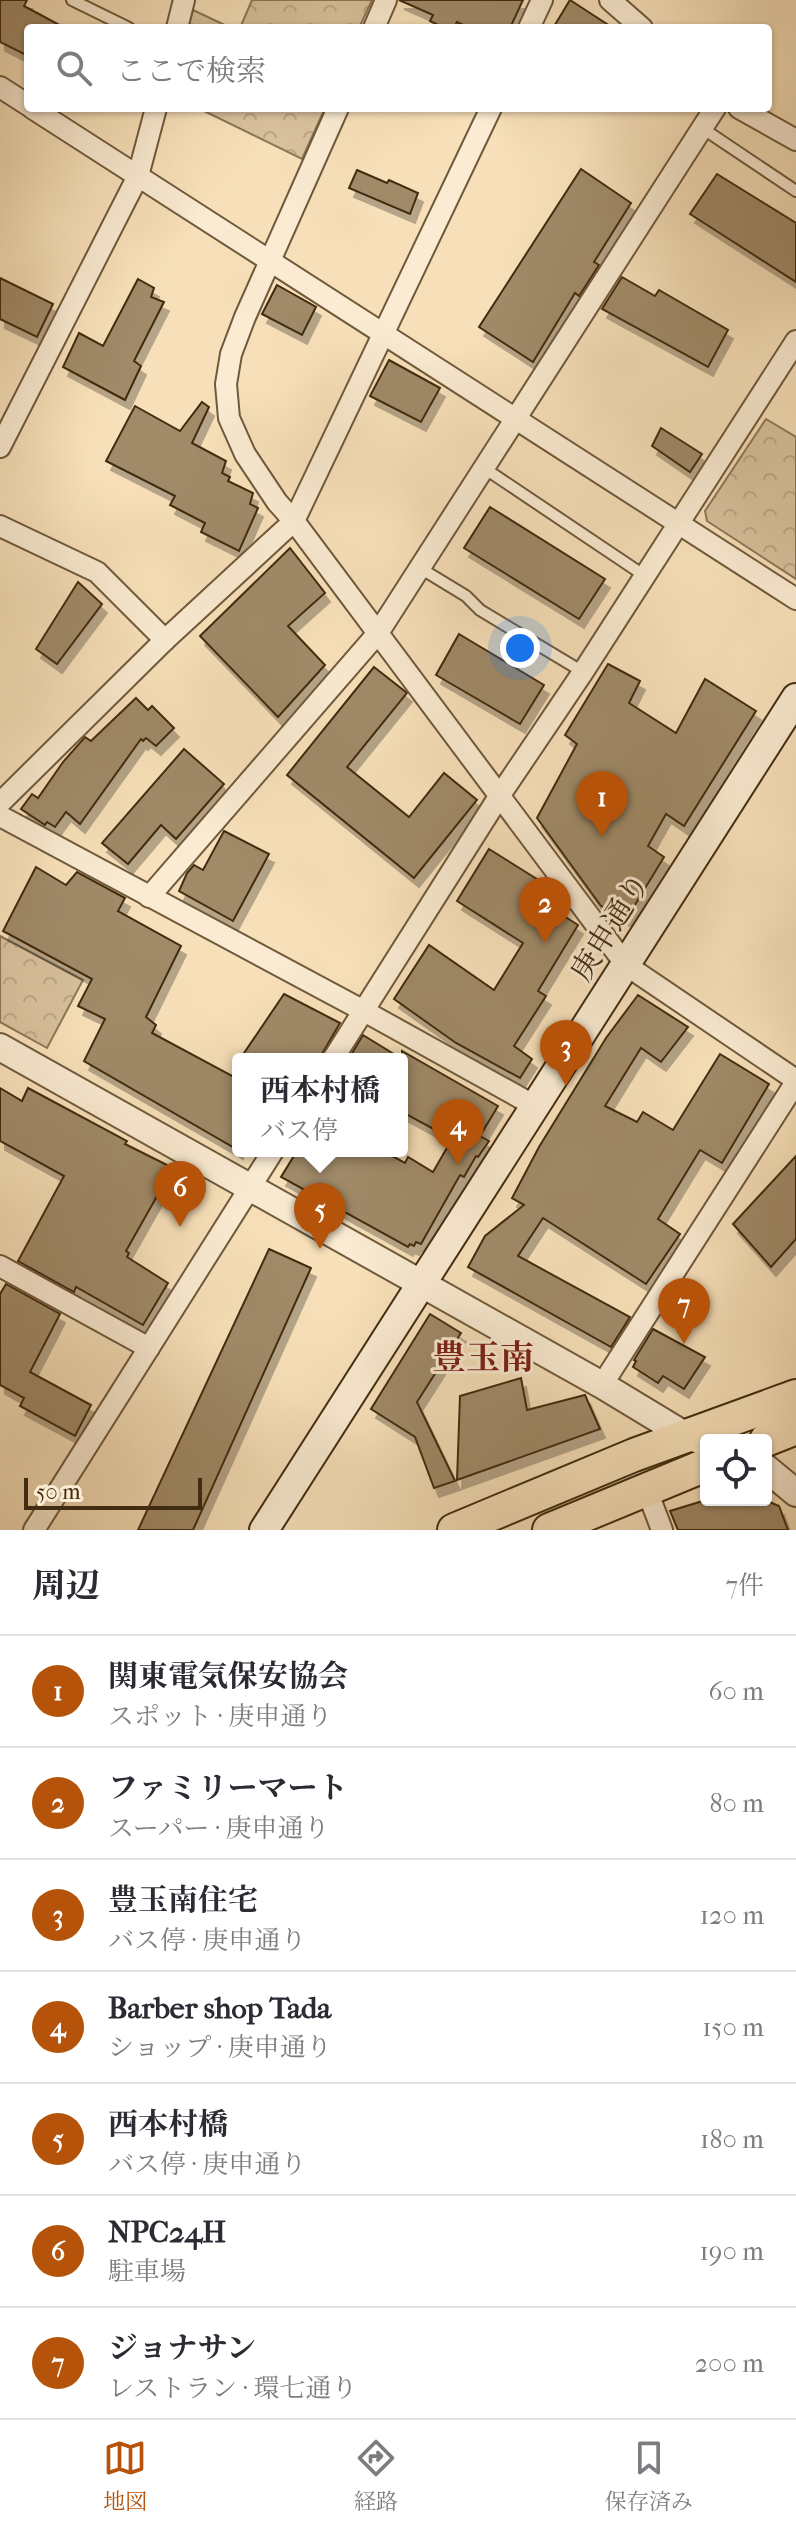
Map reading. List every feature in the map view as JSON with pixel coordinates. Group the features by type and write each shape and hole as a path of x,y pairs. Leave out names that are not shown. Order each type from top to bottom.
{"main road":[{"name":"庚申通り","path":"271,1525 420,1283 796,698"},
{"path":"454,1530 634,1455 697,1439 796,1396"},
{"path":"772,1438 796,1428"},
{"path":"549,1530 700,1467"}],"street":[{"path":"178,24 184,0"},
{"path":"376,24 386,0"},
{"path":"531,24 542,0"},
{"path":"610,0 637,24"},
{"path":"0,87 24,103"},
{"path":"38,112 796,599"},
{"path":"0,447 138,176 155,112"},
{"path":"336,112 231,354 226,384 229,418 245,454 277,502 626,965 796,1081 602,1385"},
{"path":"0,803 165,640 294,521 489,112"},
{"path":"149,897 378,633 712,112"},
{"path":"746,112 796,140"},
{"path":"337,1053 500,795 796,341"},
{"path":"0,526 97,572 165,640"},
{"path":"0,816 535,1106"},
{"path":"0,1047 697,1439"},
{"path":"34,1530 269,1157"},
{"path":"0,1266 149,1348"},
{"path":"772,1473 796,1493"},
{"path":"646,1488 662,1530"}],"lane":[{"path":"72,0 121,24"},
{"path":"702,128 796,191"},
{"path":"484,468 645,576"},
{"path":"420,568 466,596 480,610 583,672"}],"green space":[{"path":"252,0 372,0 361,24 242,24"},
{"path":"193,10 223,24 189,24"},
{"path":"206,112 323,112 302,159"},
{"path":"766,419 796,437 796,579 707,521 705,511"},
{"path":"0,936 83,980 47,1048 0,1022"}],"building":[{"path":"0,0 27,0 24,6 58,24 24,24 24,54 0,42"},
{"path":"399,0 523,0 512,24 436,24 430,21 433,15"},
{"path":"570,0 607,24 555,24"},
{"path":"581,169 631,203 594,262 599,265 579,296 575,293 533,362 479,327"},
{"path":"357,170 418,193 410,214 349,188"},
{"path":"717,174 796,223 796,282 690,214"},
{"path":"622,277 655,296 659,290 728,330 708,367 602,309"},
{"path":"0,278 53,304 37,337 0,319"},
{"path":"138,279 154,288 151,297 164,302 134,361 141,366 125,400 63,367 79,333 103,346"},
{"path":"277,285 316,307 302,335 262,314"},
{"path":"389,360 440,388 421,422 370,396"},
{"path":"202,402 209,407 192,443 226,461 222,473 230,477 228,481 253,493 250,504 258,508 239,551 201,532 205,523 170,505 175,496 106,461 135,406 180,431"},
{"path":"661,428 702,454 690,472 652,446"},
{"path":"490,507 605,579 579,619 464,548"},
{"path":"290,548 325,593 288,626 325,665 278,717 200,636"},
{"path":"78,582 102,604 57,664 36,649"},
{"path":"459,634 544,685 520,724 436,675"},
{"path":"608,664 640,681 629,703 676,733 705,679 756,711 684,826 666,814 648,846 664,857 627,918 601,906 537,818 577,744 565,735"},
{"path":"374,667 407,693 347,767 409,817 444,773 477,800 414,878 287,775"},
{"path":"136,698 148,710 152,706 174,728 156,746 146,738 141,739 80,824 66,812 55,827 47,822 45,825 21,809 32,794 38,798 85,737 91,741"},
{"path":"184,749 224,784 176,839 161,825 128,864 102,843"},
{"path":"224,831 269,854 233,921 179,891 194,865 203,870"},
{"path":"489,849 548,886 539,900 578,925 538,991 546,996 514,1046 532,1059 520,1078 456,1043 394,999 429,945 494,990 523,943 457,901"},
{"path":"36,867 66,885 77,872 125,898 118,911 181,946 146,1017 156,1025 152,1033 232,1076 232,1147 84,1061 105,1019 78,1006 92,979 3,931"},
{"path":"284,994 340,1023 322,1053 244,1053"},
{"path":"638,995 688,1027 661,1062 641,1048 605,1106 637,1122 643,1112 673,1130 720,1054 769,1084 722,1163 700,1150 658,1219 680,1234 646,1284 543,1218 518,1256 630,1317 611,1347 468,1267 485,1236 524,1205 512,1198 539,1147 606,1038"},
{"path":"363,1035 392,1053 352,1053"},
{"path":"408,1054 498,1106 480,1136 489,1141 464,1177 460,1175 421,1244 416,1242 414,1246 410,1244 408,1247 281,1177 293,1157 394,1157 405,1163 408,1157 433,1172 452,1139 408,1115"},
{"path":"0,1088 22,1101 28,1088 173,1168 126,1251 129,1253 127,1257 168,1283 143,1325 76,1287 74,1292 18,1261 64,1176 0,1141"},
{"path":"796,1156 796,1239 771,1267 733,1224"},
{"path":"269,1249 311,1268 193,1530 138,1530"},
{"path":"6,1284 60,1314 30,1372 91,1405 75,1436 20,1406 24,1398 0,1385 0,1294"},
{"path":"430,1314 461,1333 417,1402 455,1481 434,1488 415,1437 371,1409"},
{"path":"653,1329 705,1357 684,1389 663,1376 658,1383 633,1367"},
{"path":"521,1378 527,1410 585,1395 600,1429 457,1480 460,1396"},
{"path":"700,1502 700,1506 772,1506 772,1503 779,1506 788,1530 678,1530 670,1511"}],"place":[{"name":"関東電気保安協会","path":"602,837"},
{"name":"ファミリーマート","path":"545,943"},
{"name":"豊玉南住宅","path":"566,1086"},
{"name":"Barber shop Tada","path":"458,1165"},
{"name":"NPC24H","path":"180,1227"},
{"name":"西本村橋","path":"320,1249"},
{"name":"ジョナサン","path":"684,1344"}],"district":[{"name":"豊玉南","path":"483,1357"}]}
